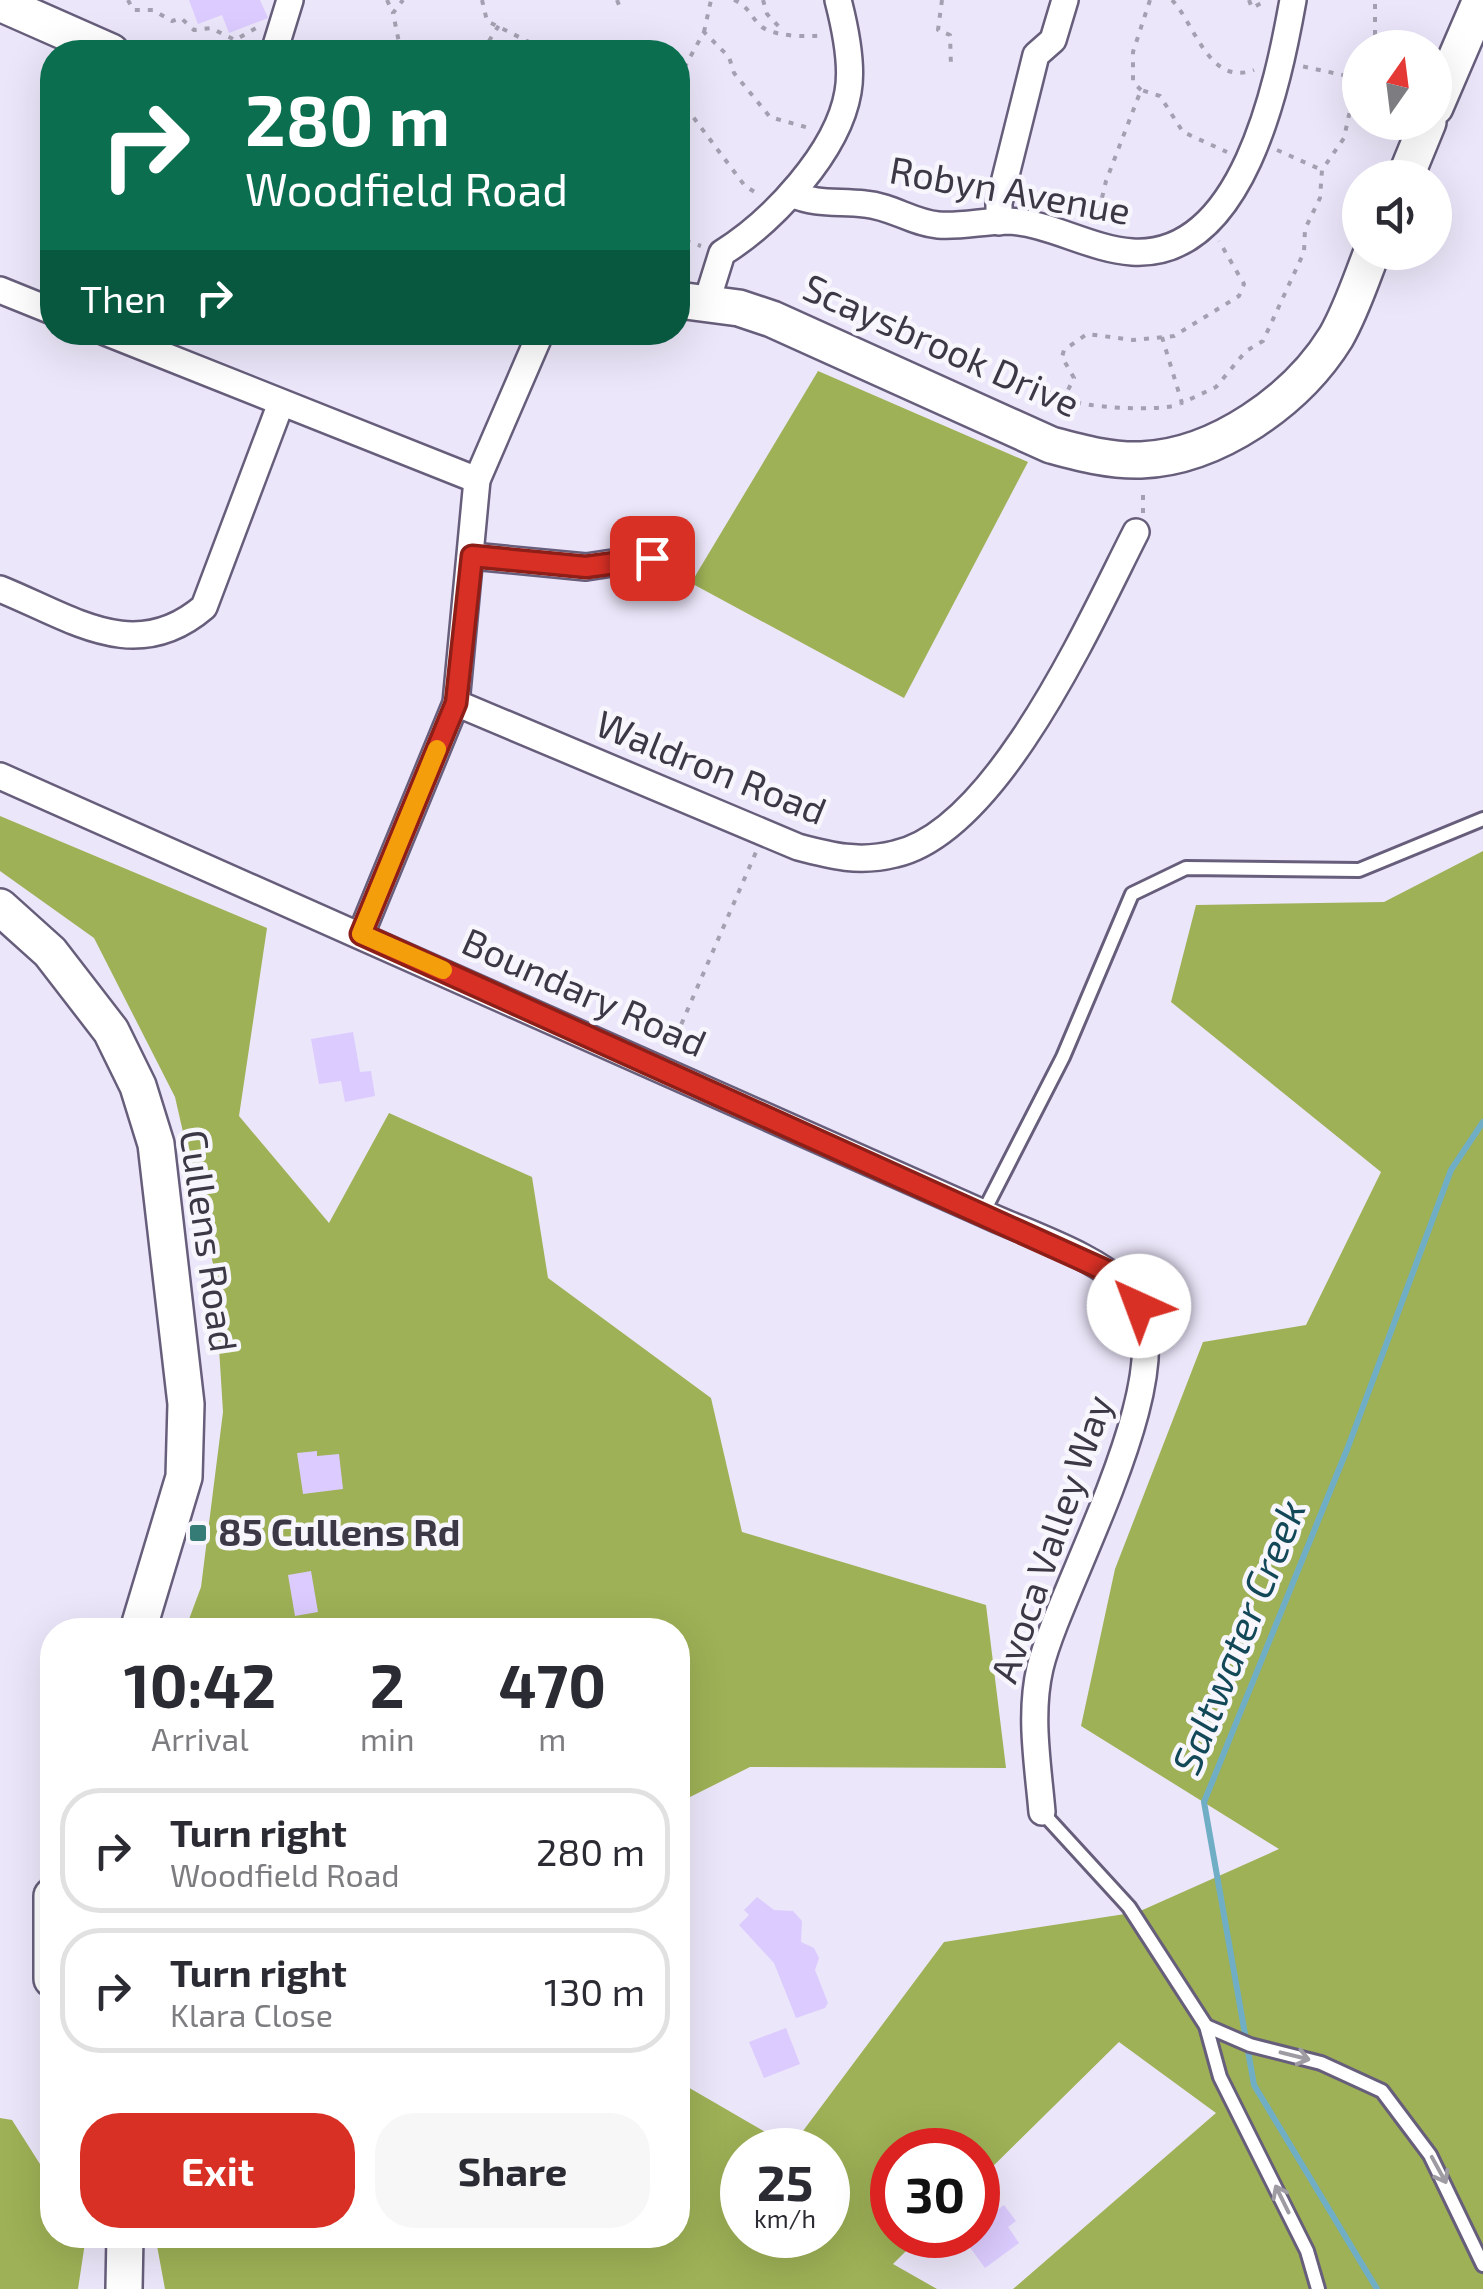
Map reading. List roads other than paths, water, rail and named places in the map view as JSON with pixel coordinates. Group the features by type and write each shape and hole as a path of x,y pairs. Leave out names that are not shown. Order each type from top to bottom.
{"street":[{"path":"692,302 722,252 756,232 790,194 838,127 849,90 838,0"},
{"path":"999,222 999,203 1036,55 1053,40 1065,0"},
{"name":"Robyn Avenue","path":"790,194 814,204 879,207 938,225 999,222 1127,252 1161,252 1205,227 1228,200 1280,65 1293,0"},
{"path":"1452,67 1481,0"},
{"path":"0,3 84,40"},
{"path":"278,40 287,12"},
{"name":"Scaysbrook Drive","path":"692,302 772,318 1051,445 1089,456 1142,460 1170,456 1212,442 1259,416 1302,380 1337,334 1364,270"},
{"path":"0,290 40,306"},
{"path":"138,345 477,480"},
{"path":"361,934 456,703 477,480 535,345"},
{"path":"0,589 122,638 156,636 188,621 204,607 280,403"},
{"name":"Waldron Road","path":"456,703 764,832 847,860 898,854 951,824 1046,709 1136,532"},
{"path":"472,556 586,567 652,558"},
{"name":"Boundary Road","path":"0,776 983,1213 1109,1272 1130,1292"},
{"name":"Cullens Road","path":"0,907 50,952 111,1031 138,1086 156,1144 186,1404 184,1476 142,1618"},
{"name":"Avoca Valley Way","path":"1042,1812 1034,1712 1040,1665 1141,1401 1143,1317 1130,1292"},
{"path":"124,2248 124,2289"}],"lane":[{"path":"983,1213 1063,1057 1132,894 1186,868 1358,870 1483,819"},
{"path":"1042,1812 1129,1907 1206,2026 1220,2077 1307,2251 1318,2289"},
{"path":"1206,2026 1250,2046 1322,2063 1382,2091 1430,2155 1483,2265"}],"waterway":[{"name":"Saltwater Creek","path":"1377,2289 1254,2085 1204,1802 1348,1447 1451,1170 1483,1122"}],"place":[{"name":"85 Cullens Rd","path":"198,1533"}]}
